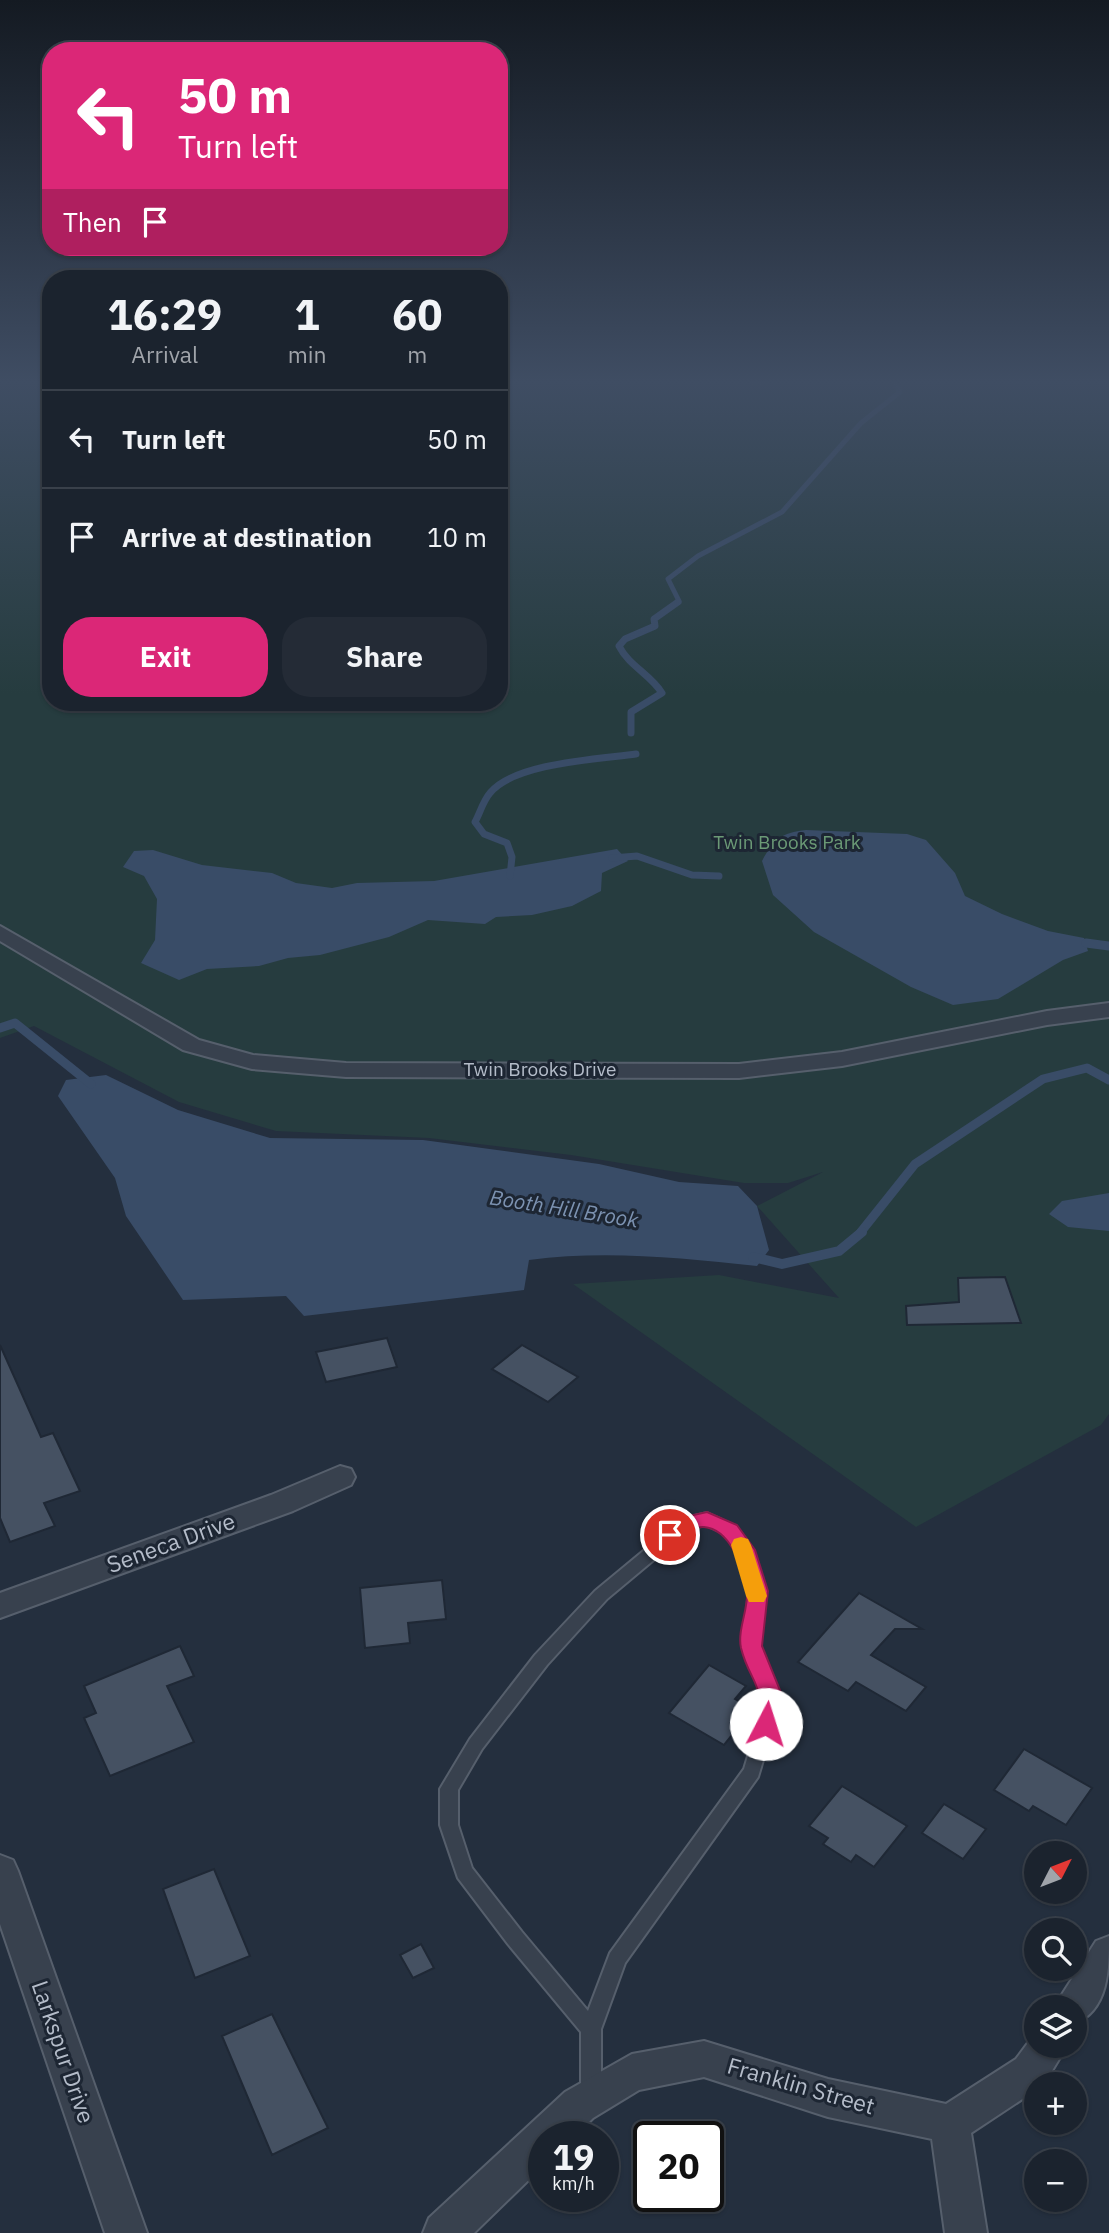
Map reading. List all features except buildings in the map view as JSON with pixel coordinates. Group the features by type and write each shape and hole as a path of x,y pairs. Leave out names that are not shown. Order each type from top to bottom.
{"street":[{"name":"Twin Brooks Drive","path":"0,932 191,1045 252,1062 346,1070 739,1071 842,1059 1047,1018 1109,1010"},
{"name":"Seneca Drive","path":"0,1606 282,1503 340,1477"},
{"name":"Larkspur Drive","path":"0,1871 126,2233"},
{"path":"1081,1995 1109,1953"},
{"path":"966,2233 950,2124 1030,2072 1040,2058"},
{"name":"Franklin Street","path":"564,2121 591,2098 632,2073 704,2059 828,2098 950,2124"},
{"name":"Franklin Street","path":"444,2233 528,2153"}],"lane":[{"path":"591,2029 514,1938 464,1871 449,1825 449,1789 476,1744 541,1660 601,1595 687,1523 707,1519 730,1530 745,1550 757,1591 751,1646 773,1700 752,1772 617,1959 591,2029 591,2098"}],"green space":[{"name":"Twin Brooks Park","path":"0,486 42,486 42,711 508,711 508,486 1109,486 1109,1414 1101,1425 916,1527 573,1284 719,1275 839,1298 757,1206 823,1172 788,1183 744,1183 571,1155 429,1138 276,1131 179,1102 34,1026 0,1038"}],"water":[{"path":"806,830 907,834 926,840 955,873 965,896 1002,914 1048,931 1084,938 1088,951 1063,960 998,999 953,1005 911,987 814,932 773,895 762,861 779,838"},
{"path":"617,849 628,861 602,873 601,891 572,906 532,915 496,917 485,924 428,920 389,937 320,955 288,958 259,966 207,969 179,980 141,963 155,940 157,899 144,876 123,867 134,851 153,850 202,865 272,873 296,883 332,888 357,883 434,881"},
{"path":"106,1075 178,1110 270,1138 423,1140 599,1164 679,1182 738,1186 757,1206 769,1250 757,1266 615,1255 529,1260 524,1290 304,1316 286,1296 183,1300 126,1216 115,1178 58,1096 66,1080"},
{"path":"1109,1193 1109,1231 1068,1227 1049,1214 1062,1201"}],"waterway":[{"name":"Booth Hill Brook","path":"675,604 679,601 668,579 698,556 782,512 805,486"},
{"name":"Booth Hill Brook","path":"631,733 631,712 662,693 652,680 628,659 619,646 625,639 655,626 654,619 678,602"},
{"path":"510,876 512,857 507,843 484,834 475,822 490,793 502,783 537,769 636,754"},
{"path":"612,858 637,856 692,875 719,876"},
{"path":"1086,943 1109,946"},
{"name":"Booth Hill Brook","path":"0,1028 15,1023 91,1084"},
{"name":"Booth Hill Brook","path":"860,1233 915,1164 1043,1079 1087,1068 1109,1080"},
{"name":"Booth Hill Brook","path":"753,1257 782,1264 839,1251 862,1232"}],"slow traffic":[{"path":"741,1545 745,1550 757,1596"}],"route":[{"path":"670,1535 687,1523 707,1519 730,1530 745,1550 757,1591 751,1646 773,1700 766,1724"}]}
